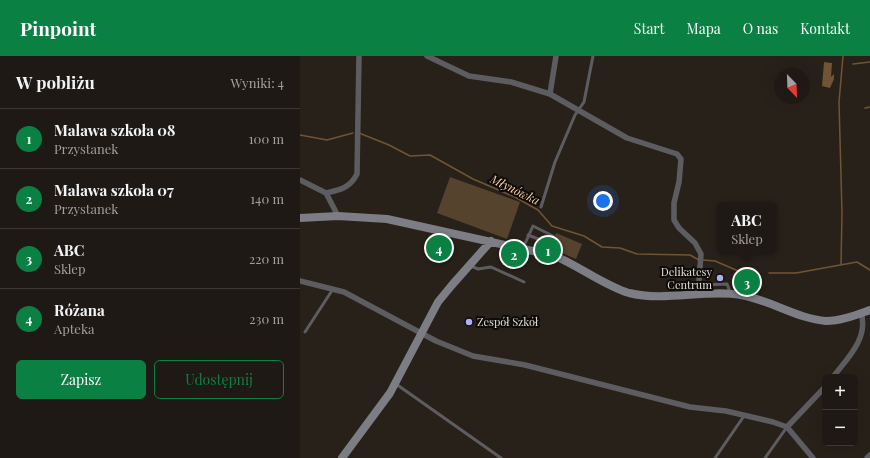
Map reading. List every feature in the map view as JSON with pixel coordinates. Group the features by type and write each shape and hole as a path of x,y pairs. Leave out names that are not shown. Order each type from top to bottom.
{"street":[{"path":"326,193 344,189 353,182 356,174 359,56"},
{"path":"428,56 469,76 511,82 550,94 626,138 677,154 681,159 679,182 674,203 674,220 679,228 695,243 702,257 698,295"},
{"path":"550,94 556,56"},
{"path":"300,180 326,193 338,216"},
{"path":"300,218 338,216 387,219 491,241 555,256 570,262 618,289 627,292 651,295 728,294 759,299 821,320 841,319 870,310"},
{"path":"342,458 396,384 422,332 445,294 491,241"},
{"path":"300,281 344,292 453,349 473,356 525,365 690,407 745,414 787,427 813,458"},
{"path":"835,374 862,334 861,313"},
{"path":"787,427 822,390"},
{"path":"867,458 870,455"}],"lane":[{"path":"541,207 555,162 588,89 593,56"},
{"path":"523,249 528,235 532,226 553,236 546,242 528,235"},
{"path":"470,265 476,269 491,267 524,282"},
{"path":"698,285 727,284 729,289 728,294"},
{"path":"305,332 333,289"},
{"path":"396,384 501,458"},
{"path":"715,458 745,414"},
{"path":"765,458 787,427"}],"shaded area":[{"path":"824,62 832,63 831,77 834,74 834,79 830,88 822,86"},
{"path":"450,177 520,202 507,239 437,213"},
{"path":"556,233 582,244 576,259 550,248"},
{"path":"504,255 523,259 521,268 502,265"}],"waterway":[{"path":"841,264 842,213 839,102 843,56"},
{"path":"853,64 870,62"},
{"path":"865,108 870,107"},
{"name":"Młynówka","path":"300,135 327,140 353,133"},
{"name":"Młynówka","path":"359,133 389,145 410,156 430,155 473,179 515,197 538,210 552,226 584,236 602,247 620,248 637,254 690,255 699,260"},
{"name":"Młynówka","path":"703,260 715,261 743,273 756,273"},
{"name":"Młynówka","path":"769,273 796,273 857,262 870,270"}],"place":[{"name":"Różana","path":"439,248"},
{"name":"Malawa szkoła 08","path":"548,250"},
{"name":"Malawa szkoła 07","path":"514,254"},
{"name":"Delikatesy Centrum","path":"720,278"},
{"name":"ABC","path":"747,282"},
{"name":"Zespół Szkół","path":"469,322"}]}
